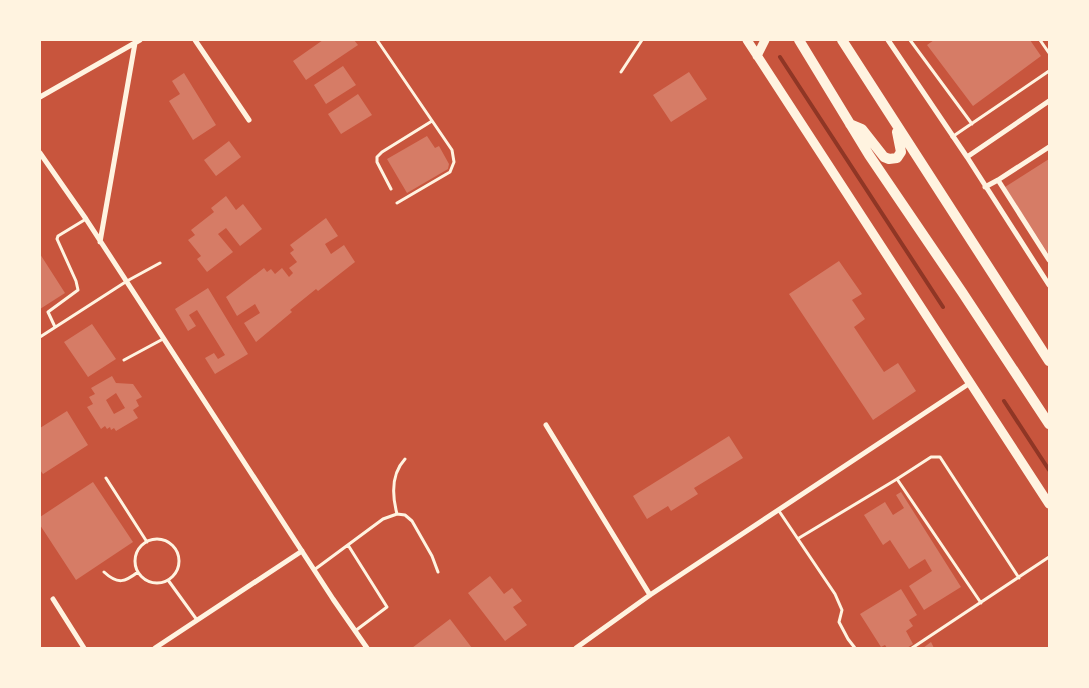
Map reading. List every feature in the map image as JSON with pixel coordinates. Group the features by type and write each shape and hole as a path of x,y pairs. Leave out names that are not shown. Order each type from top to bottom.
{"main road":[{"path":"799,40 869,155 1049,424"},
{"path":"842,40 1049,361"},
{"path":"850,124 862,129 884,157 893,159 897,158 901,152 896,126"}],"street":[{"path":"195,40 249,120"},
{"path":"747,40 1049,504"},
{"path":"757,56 765,40"},
{"path":"888,40 967,157 1049,285"},
{"path":"40,97 138,42"},
{"path":"100,242 138,42"},
{"path":"967,157 1049,101"},
{"path":"985,187 1049,147"},
{"path":"40,153 127,281 314,570 367,648"},
{"path":"998,180 1049,260"},
{"path":"576,648 650,595 970,383"},
{"path":"546,425 650,595"},
{"path":"155,648 302,551"},
{"path":"52,599 84,648"}],"lane":[{"path":"377,40 452,150 454,162 450,172 397,203"},
{"path":"621,72 642,40"},
{"path":"910,40 972,124"},
{"path":"1040,40 1049,53"},
{"path":"952,137 1049,71"},
{"path":"391,189 377,162 377,157 432,121"},
{"path":"55,327 48,312 78,290 76,281 57,239 58,236 86,219"},
{"path":"40,337 127,281 160,263"},
{"path":"124,360 164,338"},
{"path":"799,538 931,457 940,457 1019,578"},
{"path":"396,514 393,500 395,474 405,459"},
{"path":"106,478 147,542"},
{"path":"897,478 981,603"},
{"path":"780,510 836,594 842,610 839,622 848,639 856,648"},
{"path":"314,570 383,518 396,514 405,515 412,521 432,556 438,572"},
{"path":"163,540 177,550 179,567 175,575 168,580 160,583 152,582 138,572 136,555 147,542 163,540"},
{"path":"348,545 387,607 355,631"},
{"path":"912,648 1049,557"},
{"path":"104,572 110,578 118,581 127,581 138,572"},
{"path":"168,580 197,620"}],"building":[{"path":"323,40 354,40 358,45 306,80 293,61"},
{"path":"934,40 1030,40 1041,56 973,106 927,45"},
{"path":"343,66 356,85 326,104 314,85"},
{"path":"689,72 707,99 671,122 653,95"},
{"path":"184,73 216,125 193,140 169,101 180,94 172,81"},
{"path":"358,94 372,115 341,134 328,114"},
{"path":"427,136 435,148 439,146 449,164 448,169 407,193 387,159"},
{"path":"229,141 241,157 216,176 204,160"},
{"path":"1049,159 1048,205 1049,255 1005,187"},
{"path":"226,196 236,210 243,204 262,229 240,246 226,228 218,234 233,252 207,272 197,259 201,256 188,240 195,235 191,230 214,212 211,208"},
{"path":"326,218 338,236 325,244 331,254 344,245 355,262 290,310 292,312 256,342 244,323 260,313 255,304 237,316 226,297 264,268 267,272 271,269 275,274 282,268 289,277 293,273 289,268 297,262 290,253 294,250 290,245"},
{"path":"40,254 65,293 40,309"},
{"path":"839,261 862,294 852,300 865,319 854,327 884,372 898,363 916,391 873,420 789,294"},
{"path":"208,288 248,354 215,374 205,358 214,353 218,359 225,355 197,310 189,315 196,326 188,331 175,309"},
{"path":"92,324 116,359 88,377 64,342"},
{"path":"112,376 116,383 133,384 142,397 136,400 139,406 133,410 138,418 116,431 114,428 111,430 110,427 107,429 105,426 101,429 87,407 93,404 89,397 95,394 91,388","holes":["116,393 125,408 114,414 106,400"]},
{"path":"67,411 88,445 43,474 40,470 40,428"},
{"path":"729,436 743,458 694,488 698,494 671,511 668,506 647,519 633,496"},
{"path":"93,482 133,542 76,580 40,525 40,517"},
{"path":"901,492 961,587 924,610 909,586 932,571 925,559 909,569 890,540 883,545 864,515 885,502 893,515 904,508 896,495"},
{"path":"490,576 504,594 512,588 522,601 513,607 527,625 505,641 468,593"},
{"path":"901,589 917,615 909,620 913,626 906,631 913,644 907,648 887,648 885,645 881,647 860,614"},
{"path":"450,619 472,648 412,648"},
{"path":"931,642 934,648 923,648"}],"waterway":[{"path":"780,57 943,307"},
{"path":"1004,401 1049,470"}]}
